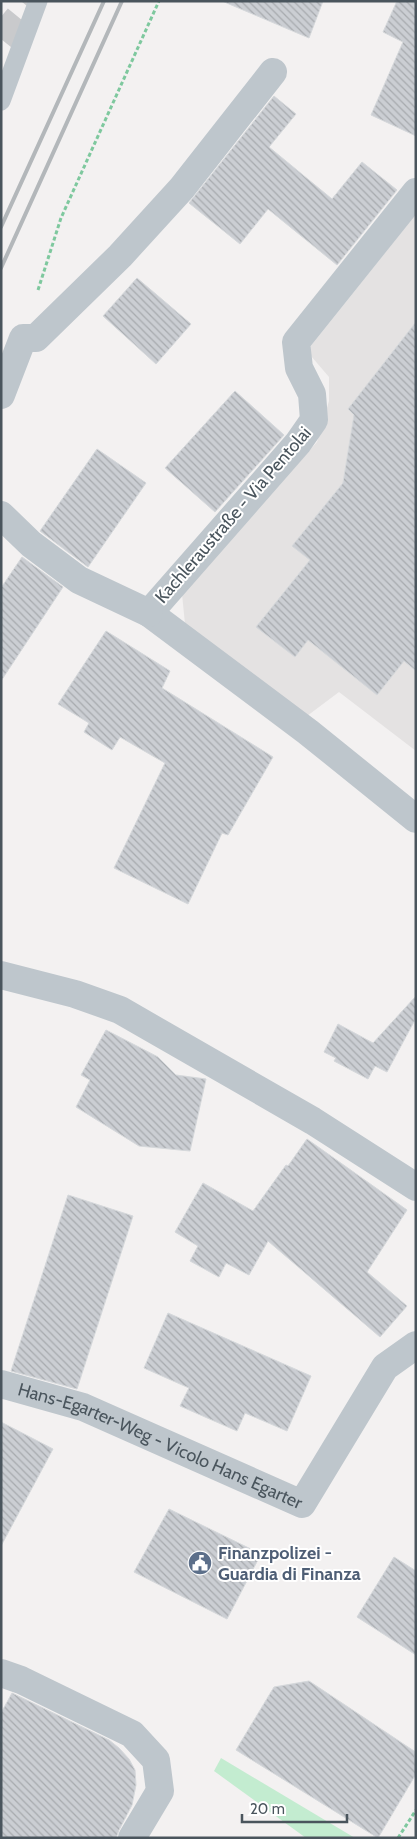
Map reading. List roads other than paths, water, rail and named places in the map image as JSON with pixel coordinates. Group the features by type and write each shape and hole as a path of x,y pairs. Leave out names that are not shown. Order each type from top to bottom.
{"street":[{"path":"1,395 23,338 36,338 120,256 182,188 273,72"},
{"name":"Kachleraustraße - Via Pentolai","path":"150,613 298,442 314,420 312,394 299,368 296,342 416,192"},
{"name":"Kachleraustraße - Via Pentolai","path":"1,515 31,544 79,580 150,613 308,732 416,819"},
{"path":"1,974 75,994 120,1010 313,1121 416,1187"},
{"name":"Hans-Egarter-Weg - Vicolo Hans Egarter","path":"1,1384 84,1407 302,1504 385,1367 416,1345"},
{"path":"1,1673 21,1680 132,1734 156,1760 160,1791 132,1838"}],"lane":[{"path":"1,101 38,1"}],"tunnel":[{"path":"1,39 32,1"}],"railway":[{"path":"1,227 104,1"},
{"path":"1,268 122,1"}],"place":[{"name":"Finanzpolizei - Guardia di Finanza","path":"200,1563"}]}
